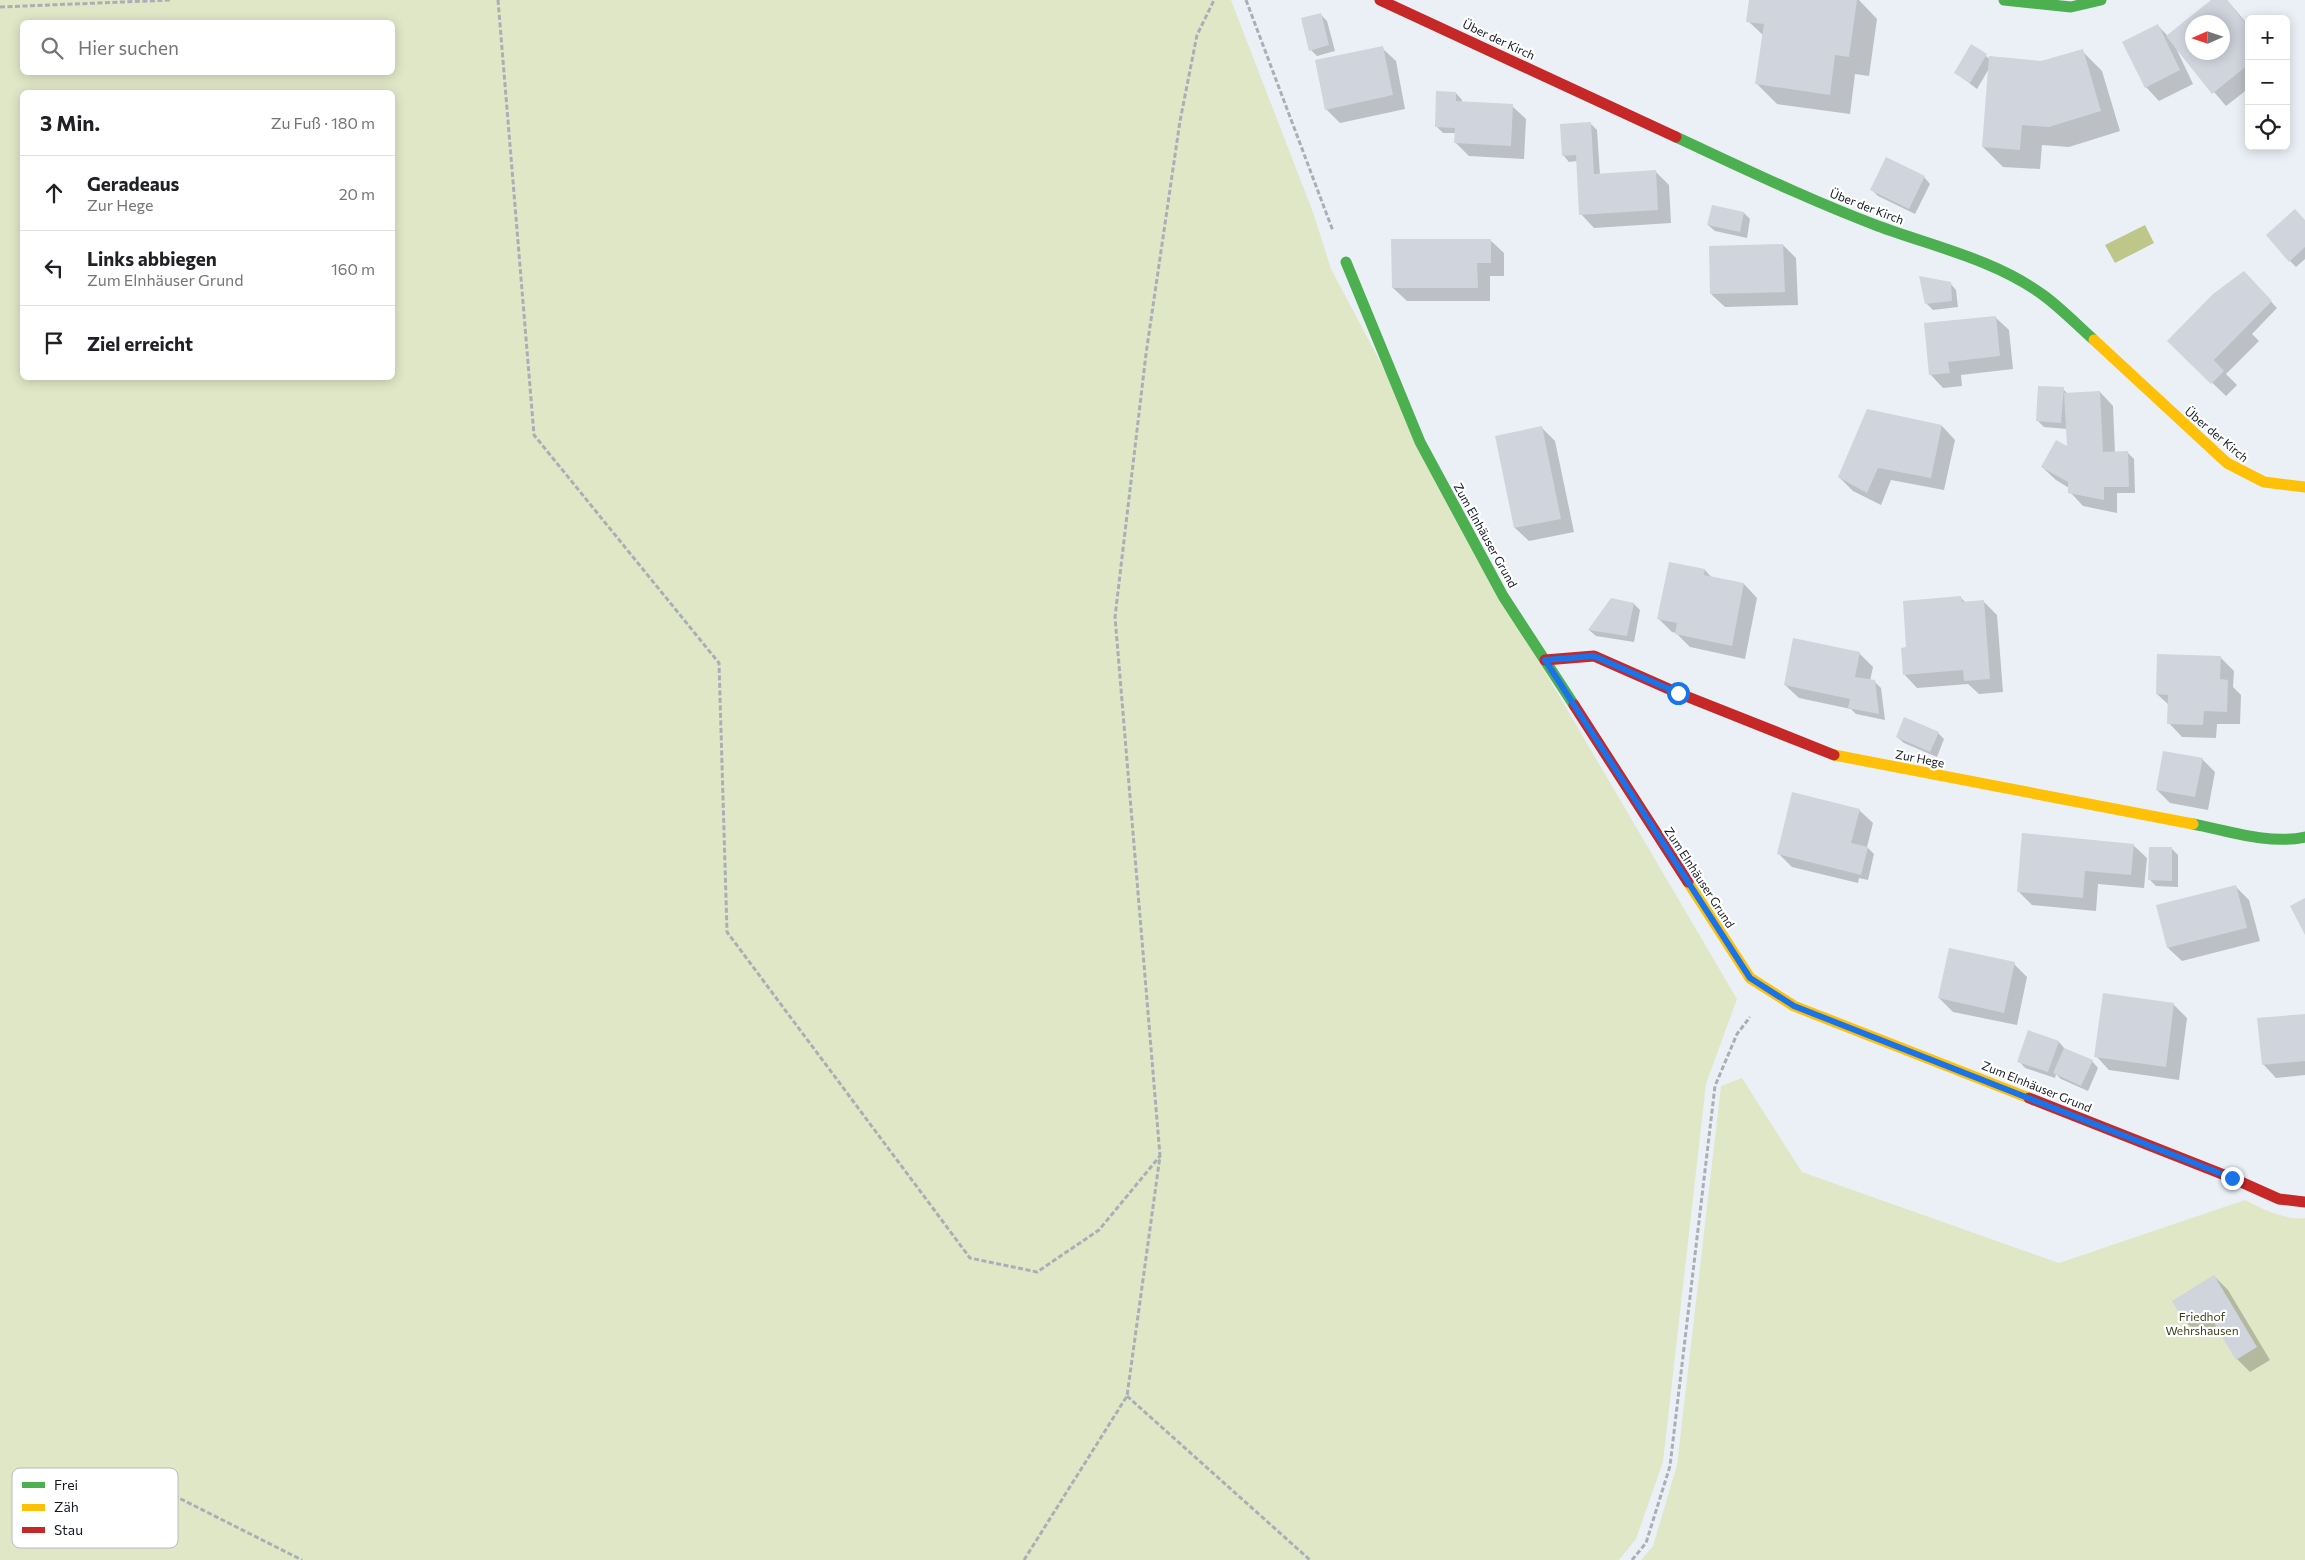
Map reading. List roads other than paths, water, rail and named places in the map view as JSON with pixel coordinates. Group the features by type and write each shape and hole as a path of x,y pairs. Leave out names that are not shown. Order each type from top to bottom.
{"street":[{"name":"Über der Kirch","path":"1380,0 1780,185 1878,226 1965,256 2017,279 2042,294 2066,314 2227,463 2249,477 2268,484 2305,487"},
{"path":"2004,0 2071,7 2101,0"},
{"name":"Zum Elnhäuser Grund","path":"1346,262 1420,442 1503,596 1726,944 1750,978 1794,1006 2232,1178 2280,1199 2305,1202"},
{"name":"Zur Hege","path":"1545,660 1594,656 1678,693 1836,755 2261,837 2291,840 2305,837"}],"park label":[{"name":"Friedhof Wehrshausen","path":"2202,1323"}]}
